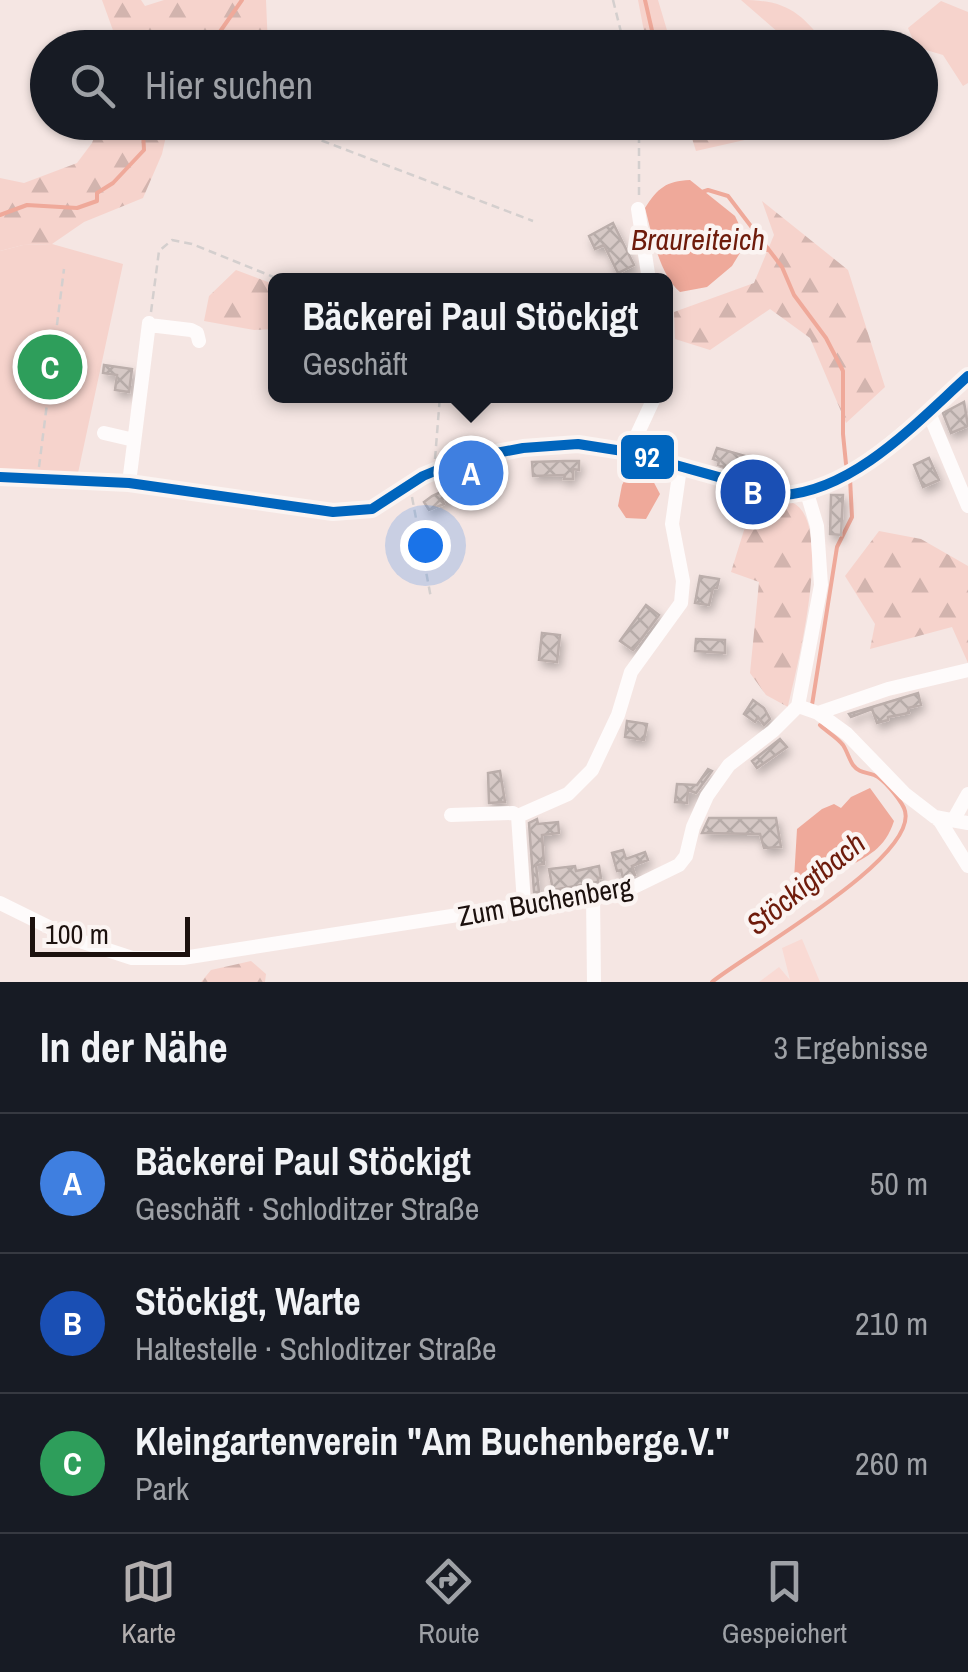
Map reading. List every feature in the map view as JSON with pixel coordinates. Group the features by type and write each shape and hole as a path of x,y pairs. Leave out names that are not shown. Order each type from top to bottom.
{"street":[{"path":"638,210 649,273"},
{"path":"129,483 149,324 191,330 198,341"},
{"path":"0,477 129,483 333,512 372,509 437,469 464,459 523,448 578,444 629,452 784,495 807,494 871,457 968,376"},
{"path":"629,452 653,403"},
{"path":"928,412 968,506"},
{"path":"104,433 134,440"},
{"path":"518,816 568,794 592,770 618,715 631,672 681,603 683,581 672,524 680,468"},
{"path":"807,494 817,526 821,586 798,706 818,713 863,748 905,794 949,820 968,866"},
{"path":"818,713 888,688 968,670"},
{"name":"Zum Buchenberg","path":"0,903 72,938 132,958 166,958 412,925 636,886 679,865 686,856 707,796 729,765 773,732 798,706"},
{"path":"949,820 968,794"},
{"path":"451,814 513,812 518,816 524,904"},
{"path":"593,894 594,982"}],"path":[{"path":"614,0 621,30"},
{"path":"319,140 533,221"},
{"path":"638,210 639,140"},
{"path":"149,324 159,250 172,240 192,244 268,275"},
{"path":"38,478 64,269"},
{"path":"437,469 434,455 439,403"},
{"path":"410,486 431,598"}],"shaded area":[{"path":"802,939 820,982 759,982 779,967 790,980 782,948"}],"green space":[{"path":"102,0 141,0 145,6 164,0 266,0 267,30 113,30"},
{"path":"638,0 658,0 667,30 644,30"},
{"path":"741,0 770,2 791,10 813,30 775,30"},
{"path":"941,1 968,12 968,83 963,86 943,55 938,54 938,30 908,28"},
{"path":"165,140 143,198 84,222 52,244 0,251 0,178 24,183 77,163 92,143"},
{"path":"692,140 745,140 696,151"},
{"path":"762,201 848,270 885,387 846,423 810,338 770,309 710,350 675,339 674,312 754,283 774,235"},
{"path":"52,244 123,264 78,473 0,470 0,251"},
{"path":"236,270 268,282 268,329 204,321 209,296"},
{"path":"755,495 793,503 805,516 811,538 809,599 788,707 766,695 750,673 759,582 731,572"},
{"path":"879,531 921,539 968,566 968,663 952,627 870,649 875,624 845,576"},
{"path":"251,961 266,974 265,982 201,982 211,970"}],"water":[{"name":"Braureiteich","path":"690,180 735,216 744,235 743,248 732,266 707,287 680,292 673,284 673,273 667,273 662,264 645,208 663,187"},
{"path":"629,472 651,477 660,494 646,519 626,518 618,506"},
{"path":"870,788 894,821 886,838 868,855 801,891 794,879 797,829 822,809 834,804 841,808 851,797"}],"building":[{"path":"613,223 634,265 618,273 604,245 595,249 589,236"},
{"path":"104,365 132,369 129,392 115,390 117,375 103,373"},
{"path":"964,402 968,426 951,433 943,413"},
{"path":"717,448 749,457 744,473 718,465 719,461 713,459"},
{"path":"929,458 939,480 923,487 914,465"},
{"path":"579,461 579,470 573,469 573,479 564,479 565,475 533,476 532,462"},
{"path":"478,475 483,490 462,497 459,490 442,500 444,504 429,510 424,502 432,496"},
{"path":"831,495 843,495 841,535 830,534"},
{"path":"700,576 719,579 709,605 695,603"},
{"path":"646,605 659,615 633,650 620,641"},
{"path":"542,633 560,635 557,662 539,660"},
{"path":"696,639 725,640 725,653 695,651"},
{"path":"918,693 921,705 888,720 877,723 872,709 851,717 849,714"},
{"path":"753,700 770,719 764,725 758,717 755,722 744,714"},
{"path":"627,721 647,724 644,740 625,737"},
{"path":"780,739 787,747 757,768 752,761"},
{"path":"708,769 712,771 696,793 688,790 687,803 675,802 677,784 697,785"},
{"path":"500,771 505,802 489,803 488,773"},
{"path":"709,818 776,818 781,847 764,848 760,834 702,833"},
{"path":"537,819 538,824 558,822 559,833 542,835 544,864 536,865 539,892 534,892 529,823"},
{"path":"623,850 626,859 645,852 648,860 632,866 635,875 623,878 612,853"},
{"path":"575,866 576,871 599,866 601,878 598,882 553,890 549,869"}],"waterway":[{"path":"221,30 242,0"},
{"name":"Stöckigtbach","path":"645,0 652,30"},
{"path":"0,215 27,205 77,208 97,201 97,193 113,183 144,150 143,140"},
{"name":"Stöckigtbach","path":"702,192 728,196 782,267 794,295 826,338 843,371 846,464"},
{"path":"743,248 769,250"},
{"name":"Stöckigtbach","path":"812,705 837,547 852,517 850,478"},
{"name":"Stöckigtbach","path":"712,982 861,877 903,828 904,808 895,794 878,777 855,768 843,745 820,725"}],"transit line":[{"name":"92","path":"0,477 129,483 333,512 372,509 423,476 464,459 523,448 578,444 629,452 783,495 835,481 860,467 906,433 968,376"}],"place":[{"name":"Kleingartenverein \"Am Buchenberge.V.\"","path":"50,367"},
{"name":"Bäckerei Paul Stöckigt","path":"471,473"},
{"name":"Stöckigt, Warte","path":"753,492"}]}
